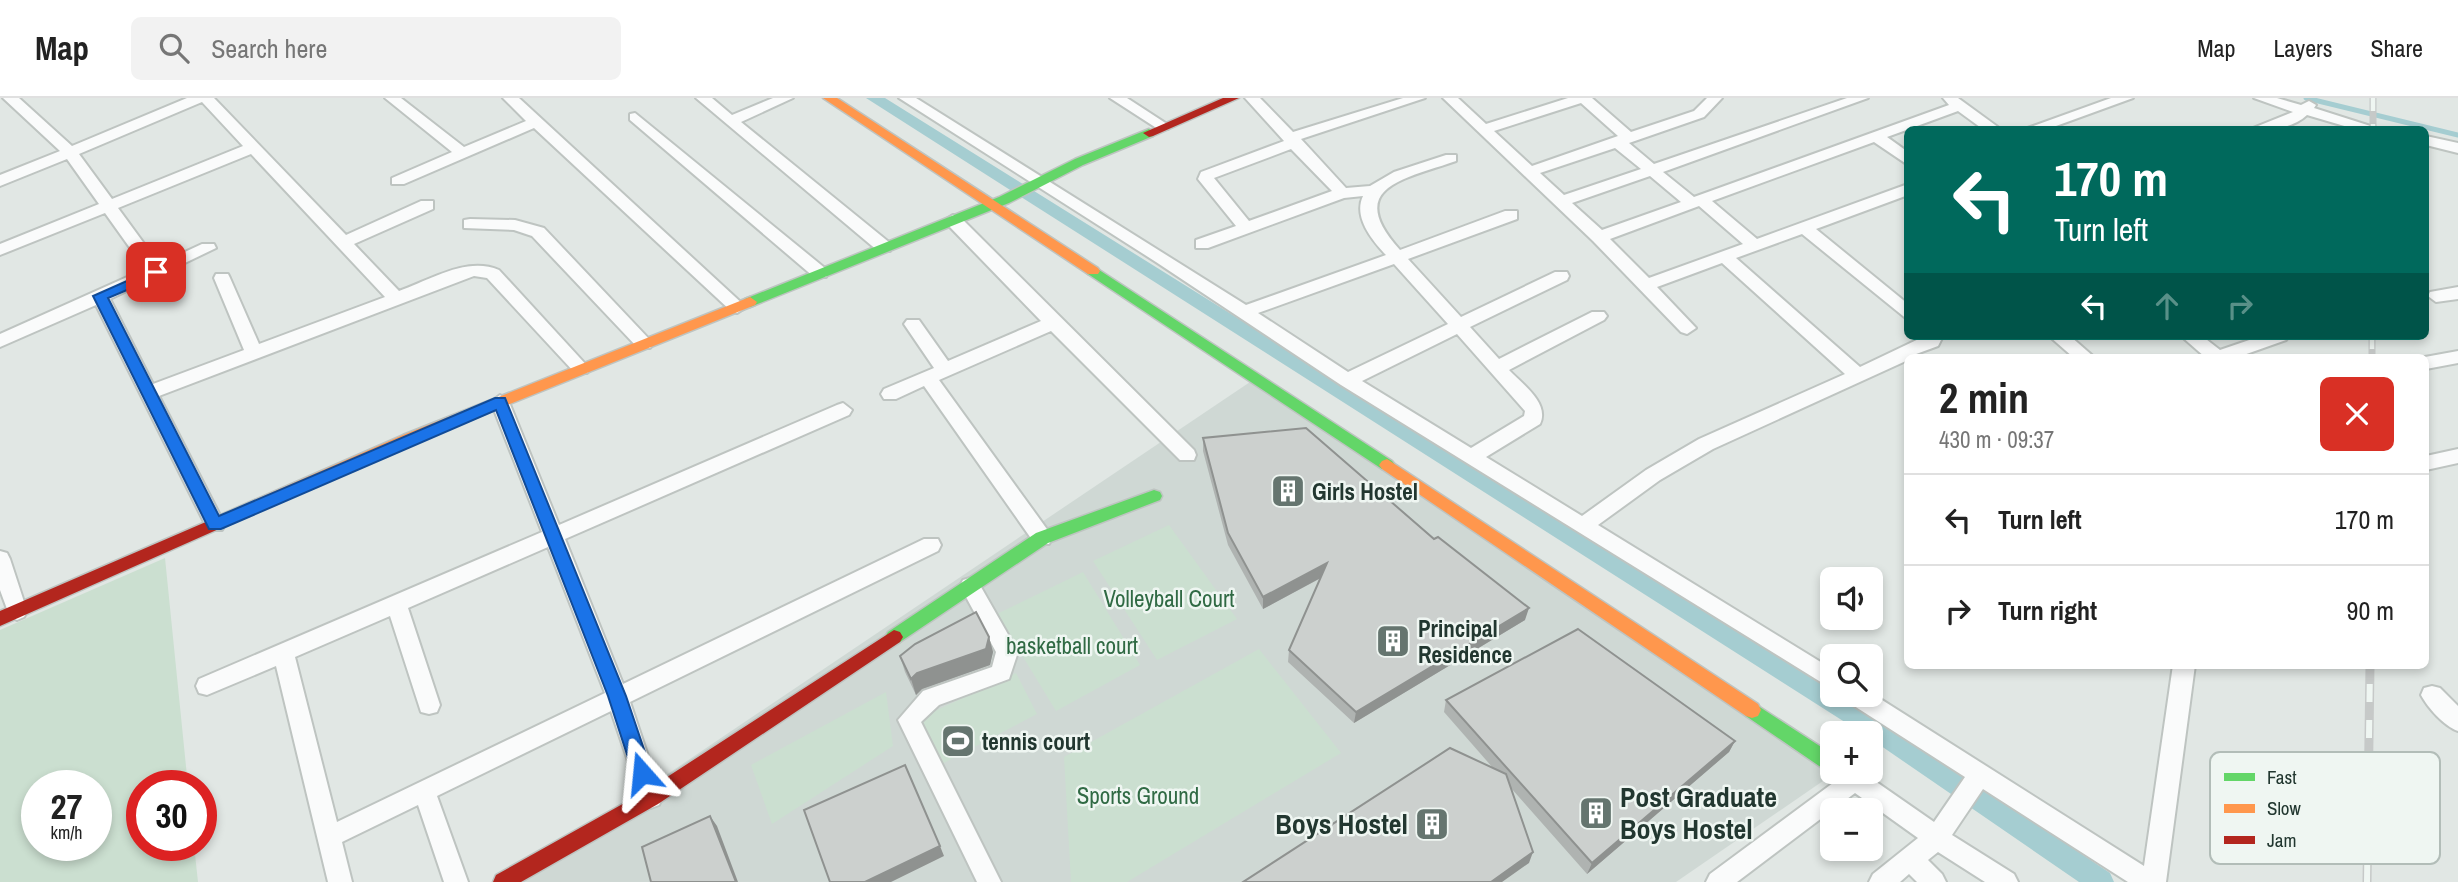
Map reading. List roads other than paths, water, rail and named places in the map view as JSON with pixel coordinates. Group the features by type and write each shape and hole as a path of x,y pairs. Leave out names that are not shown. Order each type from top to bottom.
{"street":[{"path":"10,98 69,151 156,272"},
{"path":"0,181 173,102 200,98"},
{"path":"206,98 396,297"},
{"path":"392,98 462,153"},
{"path":"510,98 737,306"},
{"path":"703,98 884,247"},
{"path":"730,121 786,98"},
{"path":"829,98 998,203 1820,756"},
{"path":"906,98 1035,184 1245,312 1347,380 1820,673"},
{"path":"1117,98 1163,126"},
{"path":"1252,98 1342,193"},
{"path":"1245,227 1206,179 1206,175 1292,140 1418,98"},
{"path":"1450,98 1599,237 1687,328"},
{"path":"1485,129 1583,98 1653,172 1756,246"},
{"path":"1529,172 1699,114 1715,98"},
{"path":"1560,202 1861,98"},
{"path":"2041,126 2126,98"},
{"path":"2261,98 2309,104 2366,126"},
{"path":"0,559 9,615 408,439 998,203 1227,99"},
{"path":"1599,237 1876,136 1954,102 1989,126"},
{"path":"2268,126 2295,118 2309,104"},
{"path":"635,117 820,272"},
{"path":"398,181 535,122"},
{"path":"1876,136 1904,157"},
{"path":"2429,142 2458,148"},
{"path":"0,250 252,148"},
{"path":"1451,158 1377,185 1370,191 1365,211 1368,221 1536,414 1533,419 1472,456"},
{"path":"1202,244 1342,193 1370,191"},
{"path":"1647,285 1904,191"},
{"path":"342,243 427,205"},
{"path":"1245,312 1511,215"},
{"path":"953,220 1052,323 1187,455"},
{"path":"470,224 515,225 538,232 644,344"},
{"path":"1805,228 1900,299"},
{"path":"0,341 208,248"},
{"path":"1726,258 1858,375"},
{"path":"148,393 472,270 484,270 493,274 581,369"},
{"path":"1347,380 1561,276"},
{"path":"222,278 254,352"},
{"path":"2436,296 2458,293"},
{"path":"100,296 215,525"},
{"path":"1497,368 1598,316"},
{"path":"890,394 1052,323"},
{"path":"913,324 936,374 1042,538"},
{"path":"1905,354 1933,340"},
{"path":"2063,340 2081,354"},
{"path":"2195,340 2214,354"},
{"path":"2227,354 2268,340"},
{"path":"1582,526 1653,475 1706,444 1904,354"},
{"path":"2429,362 2458,357"},
{"path":"500,402 617,696 651,799"},
{"path":"207,686 843,410"},
{"path":"2429,462 2458,456"},
{"path":"503,882 651,799 1042,538 1154,496"},
{"path":"329,837 932,545"},
{"path":"970,586 1007,652 1001,673 931,698 909,720 989,882"},
{"path":"396,603 429,705"},
{"path":"284,654 340,882"},
{"path":"1872,707 1975,782 2152,882 2184,669"},
{"path":"2432,695 2458,720"},
{"path":"1881,882 1943,830 1975,782"},
{"path":"1718,882 1839,784"},
{"path":"1863,784 1943,830 2006,882"},
{"path":"424,792 456,882"},
{"path":"1910,859 1934,882"}],"waterway":[{"path":"874,98 1871,726 2101,882"},
{"path":"2306,98 2421,126"},
{"path":"2429,128 2458,135"}],"railway":[{"path":"2373,98 2373,126"},
{"path":"2372,340 2372,354"},
{"path":"2369,752 2370,669"},
{"path":"2367,864 2367,882"}],"place":[{"name":"Girls Hostel","path":"1288,491"},
{"name":"Principal Residence","path":"1393,641"},
{"name":"tennis court","path":"958,741"},
{"name":"Post Graduate Boys Hostel","path":"1596,813"},
{"name":"Boys Hostel","path":"1432,824"}],"park label":[{"name":"Volleyball Court","path":"1169,598"},
{"name":"basketball court","path":"1072,645"},
{"name":"Sports Ground","path":"1138,795"}]}
